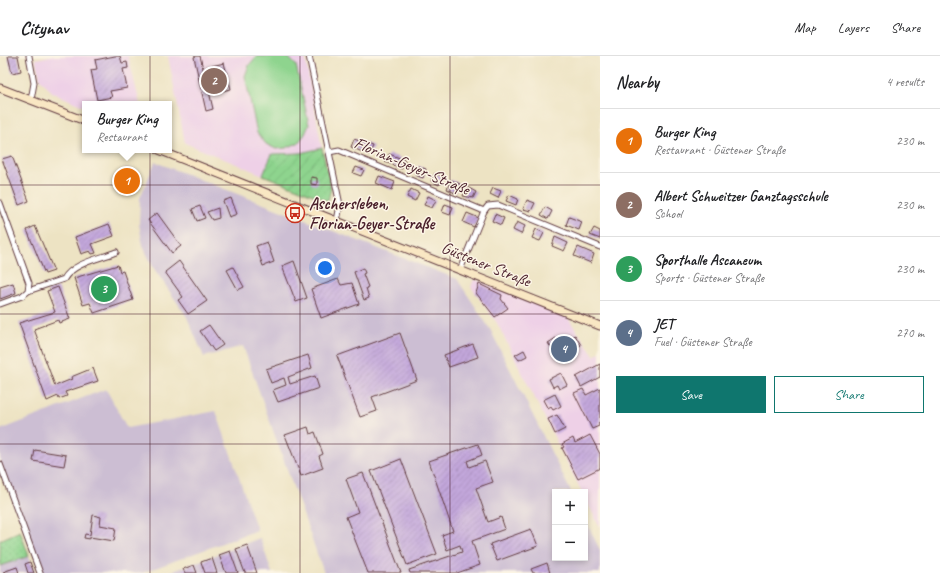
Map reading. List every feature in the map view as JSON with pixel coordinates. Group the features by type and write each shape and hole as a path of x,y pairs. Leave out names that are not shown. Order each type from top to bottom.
{"main road":[{"path":"0,88 82,120"},
{"name":"Güstener Straße","path":"167,153 600,326"}],"street":[{"path":"31,56 34,82 31,100"},
{"path":"309,56 340,209 337,221"},
{"name":"Florian-Geyer-Straße","path":"329,152 339,150 484,211"},
{"path":"0,203 29,283 28,292"},
{"name":"Florian-Geyer-Straße","path":"460,270 484,211 488,206 498,205 600,247"},
{"path":"0,304 64,279 69,272 78,266 116,252"},
{"path":"0,464 40,573"}],"shaded area":[{"path":"51,56 128,56 139,101 82,101 82,106 52,92 40,79 35,59"},
{"path":"168,56 305,56 322,148 300,153 272,154 263,175 185,143"},
{"path":"155,162 457,279 490,329 570,489 552,489 552,561 588,561 588,525 600,550 600,573 324,573 243,346 204,357 187,317 153,267 143,246 139,224 140,198"},
{"path":"474,279 566,315 594,356 600,352 600,528 588,504 588,489 580,489 497,323 471,287"},
{"path":"106,389 127,428 216,411 257,530 142,573 43,573 0,462 0,430"},
{"path":"260,538 272,573 168,573"},
{"path":"29,556 35,573 0,573 0,566"}],"green space":[{"path":"257,56 287,56 296,65 309,125 305,134 298,143 286,148 276,149 266,144 257,133 245,76 249,65"},
{"path":"322,148 331,188 328,201 263,175 272,154 300,153"},
{"path":"20,531 29,556 0,566 0,540"}],"building":[{"path":"8,56 18,56 21,71 12,73"},
{"path":"120,56 122,63 127,62 128,68 123,69 127,88 110,91 112,97 97,100 91,70 97,69 95,60"},
{"path":"200,56 205,77 214,75 212,66 224,63 231,89 218,92 216,85 208,87 213,109 206,111 194,57"},
{"path":"354,139 373,146 369,155 351,147"},
{"path":"389,154 405,160 402,169 385,162"},
{"path":"12,156 29,201 19,205 2,159"},
{"path":"418,166 426,169 423,178 415,175"},
{"path":"356,167 364,170 361,176 353,173"},
{"path":"126,168 138,173 130,192 118,187"},
{"path":"435,173 443,177 439,185 431,181"},
{"path":"379,176 395,182 392,190 376,183"},
{"path":"311,177 317,178 317,185 311,184"},
{"path":"451,180 460,184 455,193 447,189"},
{"path":"467,187 476,192 473,198 463,196"},
{"path":"493,188 501,191 498,198 490,194"},
{"path":"411,189 419,193 415,201 407,197"},
{"path":"509,195 518,199 516,205 506,201"},
{"path":"428,196 436,200 432,208 424,205"},
{"path":"231,198 237,214 229,217 223,201"},
{"path":"527,200 535,203 531,211 523,209"},
{"path":"445,204 453,207 450,215 442,212"},
{"path":"200,206 205,218 197,221 192,209"},
{"path":"545,207 552,211 548,219 541,215"},
{"path":"218,208 219,218 212,220 207,212"},
{"path":"157,213 181,246 172,253 148,220"},
{"path":"467,213 479,218 474,227 463,222"},
{"path":"495,214 504,218 501,225 492,221"},
{"path":"569,217 582,222 579,230 566,225"},
{"path":"517,222 525,226 521,234 513,230"},
{"path":"109,224 114,236 92,244 96,253 92,254 90,251 81,254 75,237"},
{"path":"35,226 54,271 45,274 27,230"},
{"path":"594,228 600,231 600,239 590,235"},
{"path":"536,229 544,233 540,241 532,238"},
{"path":"555,237 568,243 564,251 552,246"},
{"path":"267,242 274,262 263,266 256,246"},
{"path":"578,247 594,254 591,263 574,256"},
{"path":"179,261 207,301 188,314 178,300 183,297 165,272"},
{"path":"294,261 307,298 296,302 282,266"},
{"path":"118,265 120,272 123,271 133,300 94,313 90,303 83,305 74,278"},
{"path":"233,267 244,287 238,290 227,270"},
{"path":"363,268 369,298 364,300 354,272"},
{"path":"338,279 341,285 352,283 359,304 321,318 311,289"},
{"path":"13,283 16,293 0,299 0,287"},
{"path":"479,284 502,295 501,299 508,308 495,317 476,293"},
{"path":"58,287 70,319 59,323 58,320 34,329 55,386 72,379 71,377 93,368 98,381 65,392 67,396 59,399 58,396 47,401 19,323 55,312 47,291"},
{"path":"209,325 223,345 214,351 200,331"},
{"path":"400,333 417,380 372,397 377,411 360,417 337,356"},
{"path":"575,335 581,345 559,360 548,343 556,338 561,345"},
{"path":"473,344 478,357 449,367 444,355"},
{"path":"524,350 527,356 519,360 515,355"},
{"path":"308,355 312,368 288,377 290,384 315,376 319,388 278,402 273,390 286,385 284,378 271,383 266,369"},
{"path":"600,364 600,377 581,387 576,377"},
{"path":"561,373 567,385 559,389 557,385 553,387 549,379"},
{"path":"600,388 600,422 598,423 599,426 592,429 574,393 583,389 586,395"},
{"path":"555,394 561,406 553,410 551,407 548,409 543,400"},
{"path":"557,415 565,429 555,434 548,419"},
{"path":"308,427 310,434 315,432 323,454 319,456 323,468 301,476 285,435"},
{"path":"590,435 600,454 600,468 578,479 562,448 564,447 562,444 573,438 575,443"},
{"path":"478,444 482,455 467,461 469,467 485,461 493,482 476,488 488,522 501,517 505,529 472,541 480,565 457,573 410,573 409,570 462,552 460,545 447,550 442,535 453,531 429,461"},
{"path":"35,450 66,455 64,466 33,461"},
{"path":"401,459 437,554 407,565 371,471"},
{"path":"363,473 401,573 368,573 346,517 358,512 346,479"},
{"path":"93,515 101,517 100,525 116,528 114,541 90,537 90,539 84,538 85,534 90,535"},
{"path":"531,529 538,546 497,561 490,544"},
{"path":"247,545 257,573 245,573 236,549"},
{"path":"230,551 238,573 226,573 219,555"},
{"path":"212,558 217,573 205,573 201,562"},
{"path":"30,562 34,573 28,573 25,564"},
{"path":"547,563 550,573 533,573 531,569"},
{"path":"194,565 197,573 185,573 183,569"},
{"path":"17,567 19,573 3,572"}],"place":[{"name":"Albert Schweitzer Ganztagsschule","path":"214,81"},
{"name":"Burger King","path":"127,181"},
{"name":"Aschersleben, Florian-Geyer-Straße","path":"295,213"},
{"name":"Sporthalle Ascaneum","path":"104,289"},
{"name":"JET","path":"564,349"}]}
